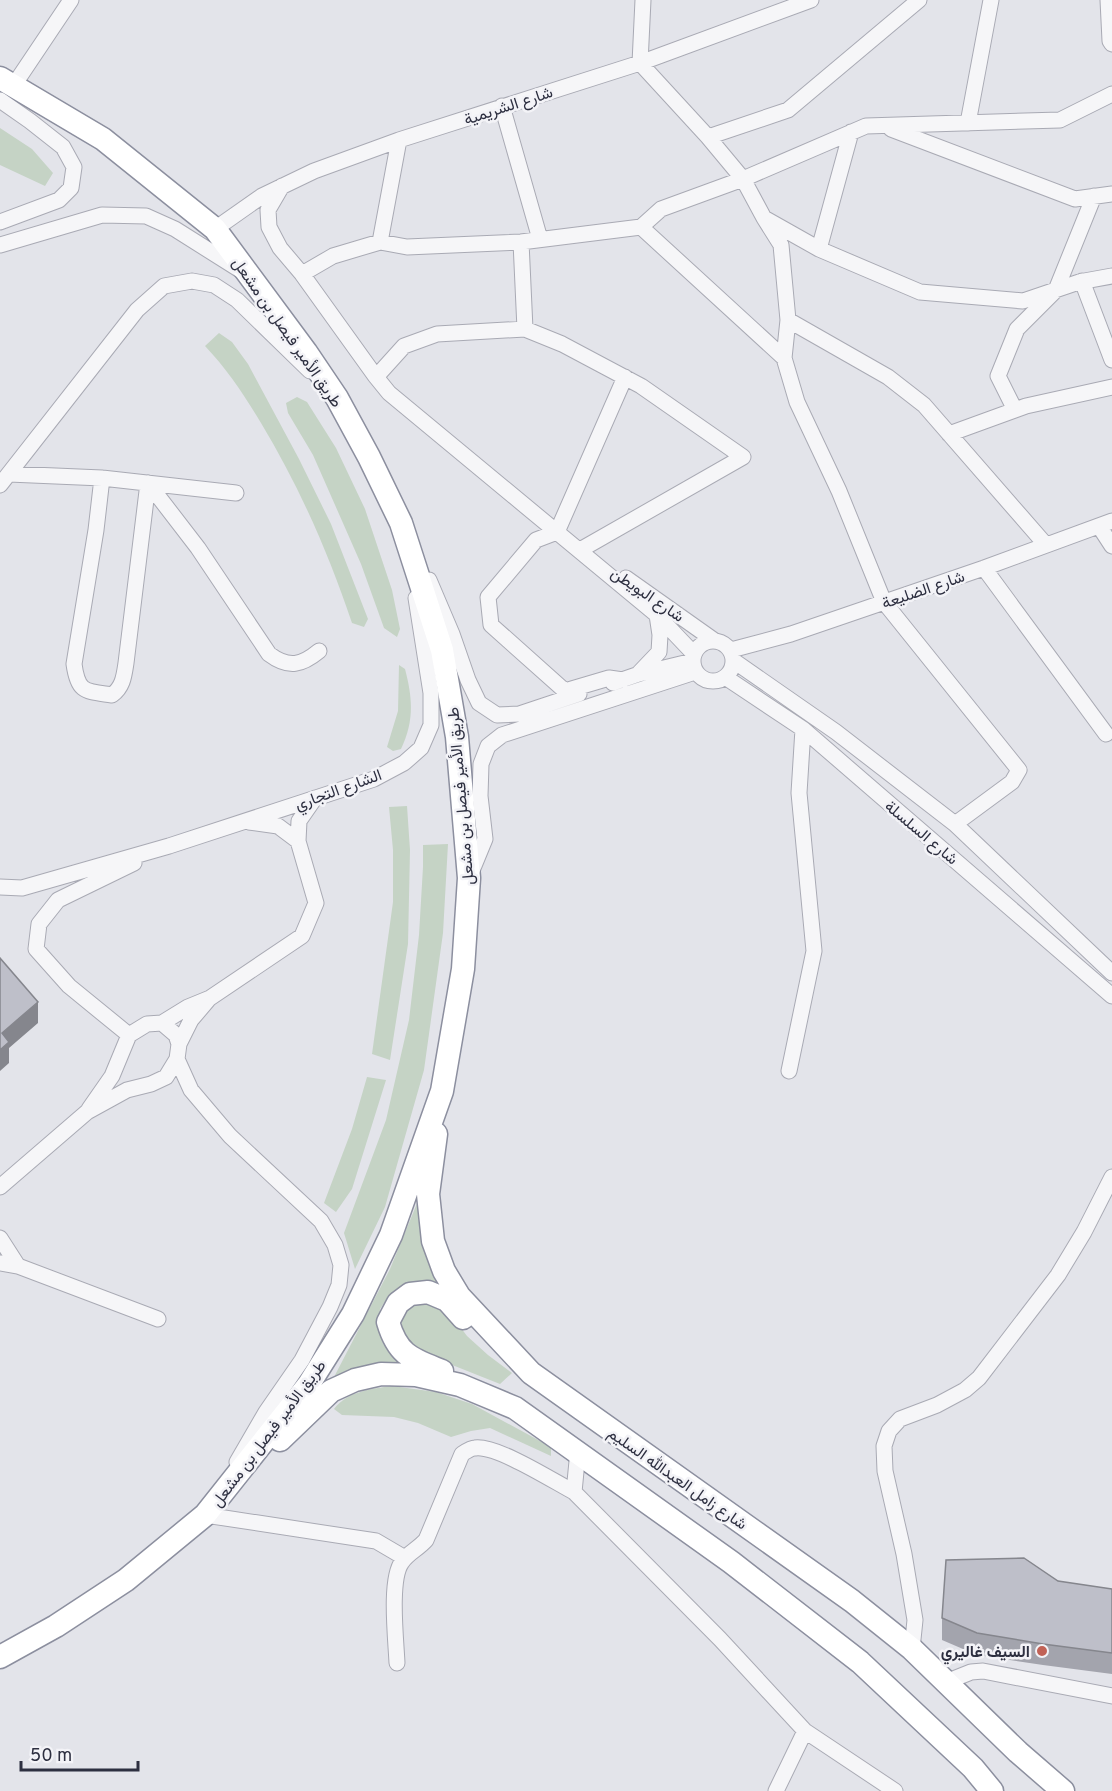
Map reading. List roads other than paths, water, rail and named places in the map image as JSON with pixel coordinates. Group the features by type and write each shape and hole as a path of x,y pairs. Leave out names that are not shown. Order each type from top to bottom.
{"highway":[{"name":"طريق الأمير فيصل بن مشعل","path":"0,1657 56,1626 126,1580 205,1515 309,1384 353,1314 391,1235 442,1091 463,969 469,878 457,737 442,650 401,524 369,457 337,398 215,229 103,139 4,87"},
{"name":"شارع زامل العبدالله السليم","path":"442,1091 428,1194 434,1241 444,1271 459,1296 531,1373 852,1601 912,1649 1018,1752 1063,1791"},
{"path":"531,1373 486,1344 447,1300 428,1292 410,1294 398,1303 388,1322 393,1339 404,1353 421,1363 483,1388 515,1408 731,1562 860,1662 973,1768 992,1791"},
{"path":"205,1515 331,1390 355,1380 381,1374 416,1375 460,1385 515,1408"},
{"path":"1018,1752 1041,1791"},
{"path":"973,1768 979,1791"}],"street":[{"path":"0,222 59,200 71,188 74,167 63,147 30,120 4,87 71,0"},
{"path":"643,0 640,63 708,136 743,179 781,245 788,320 784,358 797,402 839,491 884,602 1019,770 1012,782 955,824"},
{"name":"شارع الشريمية","path":"215,229 262,196 315,171 399,140 640,63 811,0"},
{"path":"708,136 788,110 919,0"},
{"path":"968,123 991,0"},
{"path":"1106,1 1112,44"},
{"path":"302,274 333,256 380,242 407,247 521,242 640,227 661,209 743,179 866,126 1060,120 1112,94"},
{"path":"502,106 540,239"},
{"path":"883,126 1075,199 1112,194"},
{"path":"819,249 851,132"},
{"path":"380,242 399,140"},
{"path":"282,186 268,210 270,227 280,248 302,274 389,393 657,615 694,662 703,679 716,681 725,677 732,669 733,656 722,642 715,640 703,644 694,662 502,735 488,746 481,764 480,796 485,839 469,878"},
{"path":"1015,410 998,376 1017,329 1056,290 1094,196"},
{"path":"0,245 102,215 146,216 175,229 250,276"},
{"path":"764,218 819,249 920,292 1023,302 1083,281 1112,276"},
{"path":"640,227 784,358"},
{"path":"521,242 525,329"},
{"path":"5,479 137,310 164,286 192,281 214,285 237,300 337,398"},
{"path":"1083,281 1112,360"},
{"path":"788,320 888,377 924,405 1046,545"},
{"path":"376,377 404,346 437,334 525,329 562,344 641,386 743,457 580,550"},
{"path":"623,680 609,678 565,691 491,625 488,597 536,540 557,532 625,377"},
{"path":"949,434 1026,406 1112,387"},
{"path":"5,479 102,478 236,493"},
{"path":"102,478 96,530 74,664 76,679 81,688 112,695 119,690 125,672 148,483"},
{"path":"148,483 198,548 269,654 278,661 299,664 308,661 319,651"},
{"path":"401,524 423,565 453,634 468,680 479,703 497,715 519,714 639,674 694,662"},
{"name":"الشارع التجاري","path":"169,846 374,778 404,764 421,748 431,725 430,693 420,619 401,524"},
{"path":"1105,524 1112,546"},
{"name":"شارع الضليعة","path":"733,656 1105,524"},
{"name":"شارع البويطن","path":"580,550 631,581 715,640"},
{"path":"984,568 1106,734"},
{"path":"639,674 659,652 660,635 657,615"},
{"name":"شارع السلسلة","path":"733,656 955,824 1112,973"},
{"name":"شارع السلسلة","path":"725,677 803,729 1112,996"},
{"path":"789,1071 814,951 799,793 803,729"},
{"path":"87,1112 112,1076 129,1035 147,1024 162,1023 188,1007 210,998 302,936 316,903 298,841 299,821 315,798"},
{"path":"243,822 278,826 298,841"},
{"path":"0,887 22,888 169,846"},
{"path":"129,1035 69,986 36,948 39,924 58,900 169,846"},
{"path":"0,1187 87,1112 128,1090 152,1084 166,1077 191,1020 210,998"},
{"path":"162,1023 176,1035 178,1052 191,1090 230,1136 321,1221 335,1245 341,1265 339,1285 307,1351 266,1412 205,1515 376,1541 405,1558"},
{"path":"912,1649 915,1620 904,1554 885,1471 884,1446 888,1431 900,1419 946,1400 965,1390 979,1378 1058,1275 1084,1232 1112,1177"},
{"path":"0,1238 18,1266"},
{"path":"0,1263 18,1266 158,1319"},
{"path":"397,1663 395,1583 400,1564 426,1540 462,1454 475,1448 495,1451 574,1492 720,1639 805,1731 895,1791"},
{"path":"574,1492 578,1451"},
{"path":"946,1682 971,1672 983,1671 1112,1696"},
{"path":"776,1791 805,1731"}],"place":[{"name":"السيف غاليري","path":"1042,1651"}]}
